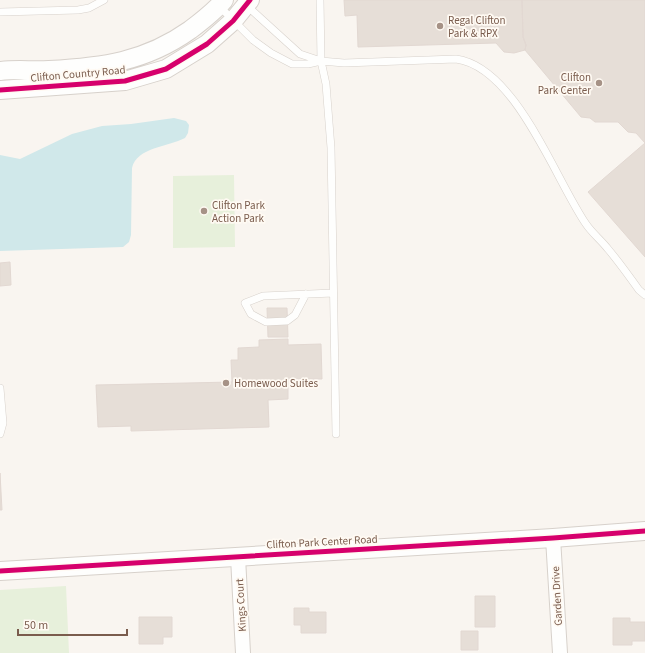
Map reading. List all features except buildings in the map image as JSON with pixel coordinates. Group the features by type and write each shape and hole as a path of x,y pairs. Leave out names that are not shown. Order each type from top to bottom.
{"street":[{"name":"Clifton Country Road","path":"0,90 126,81 166,69 207,44 233,21 245,2"},
{"name":"Clifton Country Road","path":"0,71 110,65 143,56 174,42 206,18 221,3"},
{"name":"Clifton Park Center Road","path":"0,570 553,538 645,531"},
{"name":"Garden Drive","path":"553,538 560,653"},
{"name":"Kings Court","path":"238,557 243,653"}],"lane":[{"path":"0,12 78,10 89,8 104,0"},
{"path":"320,0 321,61 329,106 336,434"},
{"path":"245,2 300,54 321,61 344,63 456,60 468,61 479,66 490,75 516,104 534,130 571,201 587,226 607,248 639,290 645,295"},
{"path":"221,3 233,21 271,53 292,64 308,64 321,61"},
{"path":"306,294 295,315 287,321 266,322 251,314 245,303 263,296 306,294 333,294"},
{"path":"0,388 3,423 0,434"}],"green space":[{"name":"Clifton Park Action Park","path":"234,175 235,247 173,248 173,176"},
{"path":"66,586 69,653 0,653 0,590"}],"water":[{"path":"174,118 186,121 189,125 188,133 185,138 146,152 135,161 132,168 131,235 129,242 123,247 0,251 0,155 20,159 72,134 102,126 131,124"}],"cycle path":[{"path":"0,90 125,81 166,69 207,44 233,21 250,0"},
{"path":"0,571 553,538 645,531"}],"place":[{"name":"Regal Clifton Park & RPX","path":"440,26"},
{"name":"Clifton Park Center","path":"599,83"},
{"name":"Clifton Park Action Park","path":"204,211"},
{"name":"Homewood Suites","path":"226,383"}]}
